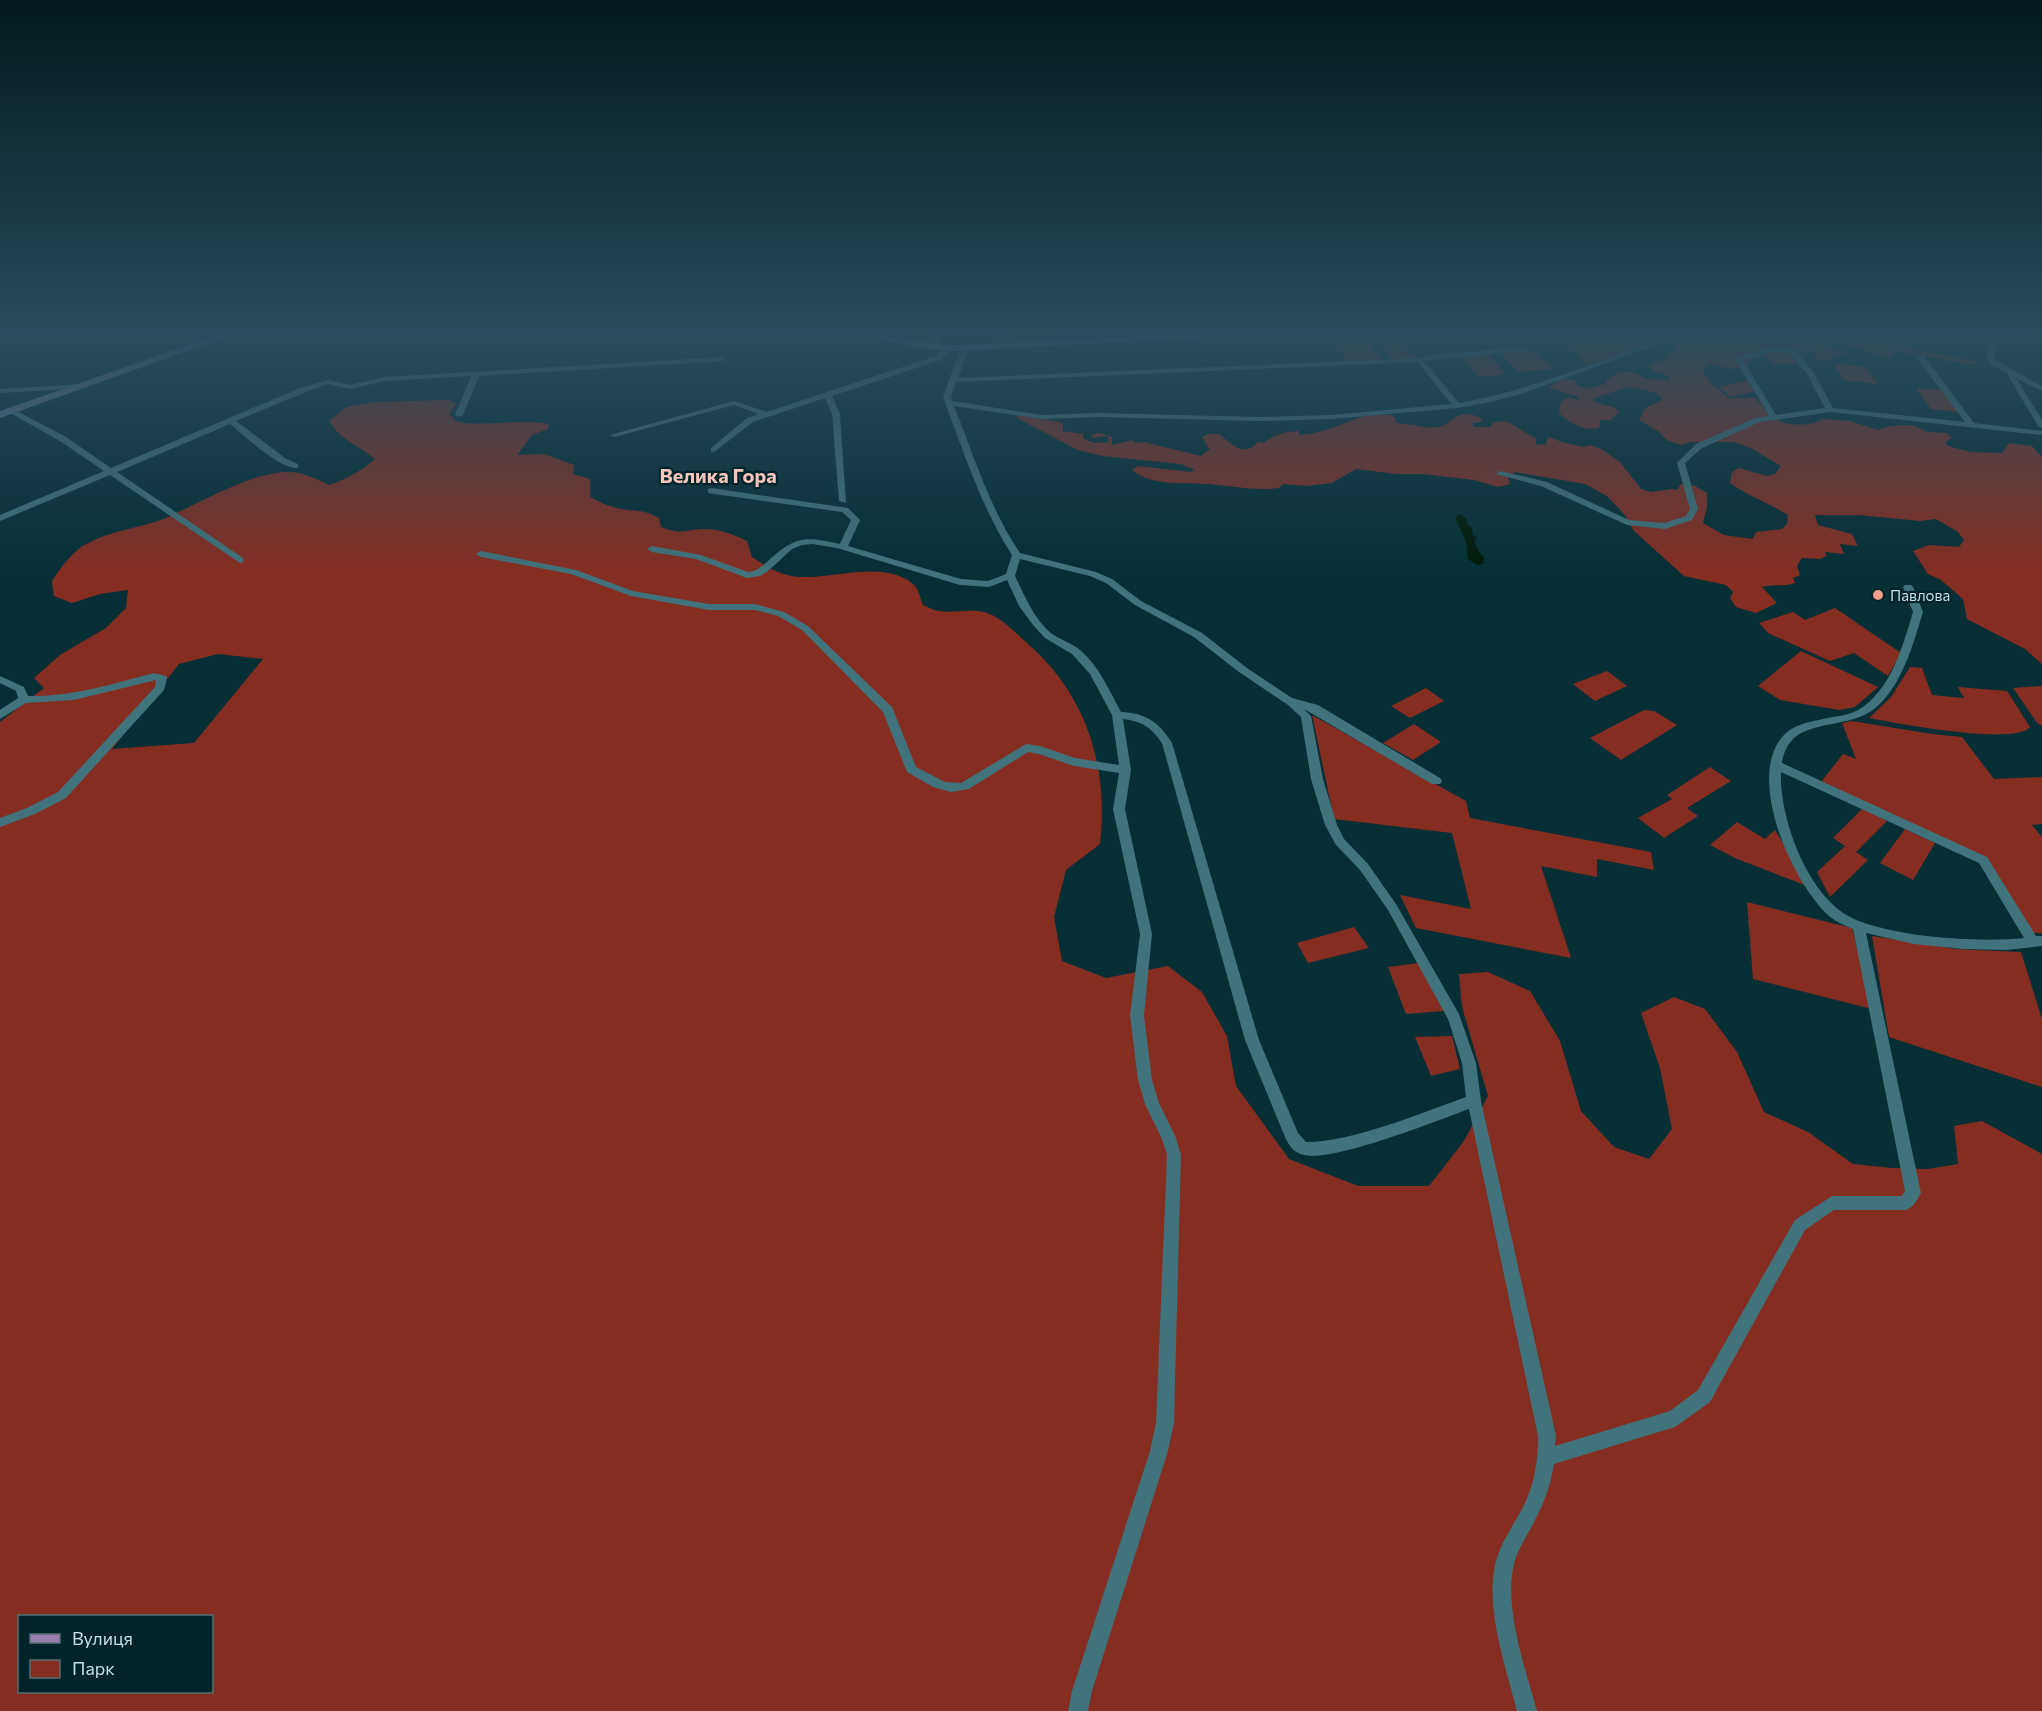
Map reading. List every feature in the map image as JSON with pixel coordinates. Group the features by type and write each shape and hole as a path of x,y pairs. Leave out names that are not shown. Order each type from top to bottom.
{"street":[{"path":"20,415 63,439 240,560"},
{"path":"0,518 243,415"},
{"path":"614,435 690,415"},
{"path":"714,450 750,420 764,415"},
{"path":"836,415 843,501"},
{"path":"954,415 978,478 1003,534 1017,555 1093,574 1109,581 1138,603 1197,635 1306,716 1317,780 1331,825 1340,842 1364,867 1392,907 1454,1018 1469,1063 1474,1101 1547,1436 1547,1457 1534,1503 1515,1538 1504,1570 1506,1620 1527,1711"},
{"path":"1027,415 1042,417 1099,415 1260,418 1356,415"},
{"path":"1500,474 1544,484 1627,522 1665,526 1689,518 1694,509 1681,463 1699,446 1758,420 1796,415"},
{"path":"1873,415 2042,433"},
{"path":"1964,415 1972,426"},
{"path":"230,420 282,460 295,466"},
{"path":"711,491 845,510 856,520 843,547"},
{"path":"652,549 698,557 747,575 757,574 764,570 789,547 800,542 812,541 843,547 960,582 989,584 1010,576"},
{"path":"481,554 573,572 631,593 709,606 755,607 781,614 805,628 888,710 911,769 950,788 957,789 965,786 1026,748 1040,750 1074,762 1125,770"},
{"path":"1017,555 1010,576 1024,606 1049,636 1076,652 1094,672 1117,715 1125,770 1119,809 1146,934 1137,1015 1144,1080 1174,1155 1165,1423 1159,1451 1082,1691 1078,1711"},
{"path":"1776,765 1983,860 2037,941 2000,945 1938,941 1859,928 1834,914 1816,891 1783,834 1775,795 1776,765 1784,741 1798,729 1862,712 1881,695 1901,661 1918,612 1908,587"},
{"path":"0,715 24,699 51,700 74,697 154,676 162,678 160,688 62,795 31,811 0,823"},
{"path":"0,679 20,689 24,699"},
{"path":"1284,698 1314,708 1436,781"},
{"path":"1117,715 1138,716 1156,726 1167,743 1252,1040 1292,1137 1298,1146 1307,1149 1335,1147 1474,1101"},
{"path":"1547,1457 1675,1418 1704,1396 1800,1225 1832,1203 1906,1203 1913,1193 1859,928"}],"green space":[{"path":"337,415 450,415 456,421 464,423 539,422 549,424 548,429 532,435 517,455 544,454 574,465 573,474 590,479 590,497 601,502 618,508 649,513 659,518 661,527 674,531 710,529 731,534 747,541 752,557 771,569 785,574 808,577 862,572 889,573 913,584 923,605 931,609 947,612 981,611 1006,624 1047,662 1064,684 1089,733 1101,786 1100,844 1066,870 1054,917 1062,961 1106,978 1168,966 1202,992 1227,1036 1236,1086 1289,1159 1358,1186 1429,1186 1464,1141 1488,1096 1462,1007 1459,974 1488,972 1530,991 1560,1041 1581,1111 1614,1147 1649,1159 1672,1129 1660,1068 1641,1013 1674,997 1705,1009 1737,1052 1764,1112 1808,1132 1853,1164 1928,1169 1958,1164 1954,1126 1982,1121 2042,1154 2042,1711 0,1711 0,722 44,688 34,678 60,655 106,628 126,608 128,590 100,594 72,603 54,596 52,581 78,549 107,535 161,520 259,477 290,472 311,477 329,485 359,471 375,459 345,438 329,421","holes":["218,654 263,659 194,743 112,749 179,664"]},
{"path":"1017,415 1059,422 1063,424 1063,431 1083,434 1084,439 1094,443 1109,442 1107,436 1092,438 1093,434 1099,433 1112,437 1112,445 1133,440 1135,443 1144,442 1201,456 1210,449 1202,437 1208,434 1219,434 1232,445 1247,449 1258,442 1264,443 1280,434 1299,431 1299,435 1315,433 1366,416 1392,415 1395,422 1400,424 1433,427 1443,426 1461,415 1472,415 1481,418 1482,422 1472,423 1474,427 1490,427 1493,423 1503,421 1536,439 1536,444 1546,445 1549,437 1583,447 1591,445 1601,449 1620,462 1641,489 1651,492 1677,490 1681,484 1695,486 1707,493 1707,507 1703,523 1724,535 1753,539 1756,532 1782,529 1787,524 1788,515 1730,483 1732,472 1739,468 1767,476 1775,474 1781,466 1751,448 1734,442 1690,442 1681,445 1667,440 1658,431 1639,420 1642,415 1770,415 1784,423 1800,425 1815,423 1823,419 1850,421 1878,430 1891,426 1915,426 1927,432 1947,433 1952,438 1945,442 1948,446 1971,452 2002,453 2009,443 2032,446 2042,457 2042,664 2025,649 1967,619 1963,599 1941,580 1928,574 1913,551 1929,545 1959,547 1964,540 1958,532 1936,519 1920,521 1859,515 1815,515 1818,525 1852,534 1858,546 1840,544 1844,554 1825,552 1826,556 1820,559 1802,558 1797,566 1800,575 1793,578 1795,583 1762,587 1777,603 1756,613 1736,607 1730,598 1733,592 1726,585 1684,576 1634,531 1625,515 1607,496 1585,484 1515,472 1508,478 1510,484 1498,487 1474,480 1356,469 1332,483 1306,486 1283,484 1279,488 1270,489 1169,483 1150,479 1132,470 1138,466 1191,472 1194,469 1180,464 1103,456 1078,450 1017,418"},
{"path":"1562,415 1616,415 1611,420 1600,420 1599,428 1582,427"},
{"path":"1835,608 1901,653 1888,676 1854,653 1830,661 1768,633 1759,623 1793,612 1805,620"},
{"path":"1801,651 1878,687 1855,707 1839,710 1780,700 1758,686"},
{"path":"1910,667 1922,668 1932,695 1964,698 1958,687 2007,691 2030,727 2020,732 1979,734 1869,718 1891,697"},
{"path":"1607,671 1627,686 1595,701 1573,684"},
{"path":"2042,686 2042,725 2038,724 2013,688"},
{"path":"1426,688 1444,701 1410,718 1391,706"},
{"path":"1644,710 1654,711 1677,725 1621,760 1590,738"},
{"path":"1312,715 1466,801 1470,818 1651,852 1654,870 1597,859 1597,877 1541,866 1571,958 1416,928 1400,895 1471,909 1452,833 1334,819"},
{"path":"1852,721 1962,737 1994,779 2042,777 2042,824 2032,825 2042,837 2042,933 2031,933 1986,859 1821,782 1843,754 1856,759 1842,723"},
{"path":"1414,724 1441,742 1413,760 1383,743"},
{"path":"1710,767 1731,781 1687,808 1698,816 1664,838 1638,818 1672,799 1667,795"},
{"path":"1863,808 1887,821 1856,852 1868,860 1830,897 1817,872 1845,846 1833,838"},
{"path":"1737,822 1765,839 1775,830 1810,887 1735,858 1710,845"},
{"path":"1905,829 1935,843 1913,880 1880,863"},
{"path":"1747,902 1852,928 1872,1009 1753,979"},
{"path":"1354,927 1369,948 1308,963 1297,943"},
{"path":"1872,936 1957,949 2021,952 2042,1019 2042,1087 1889,1037"},
{"path":"1418,963 1444,1011 1406,1014 1388,967"},
{"path":"1452,1036 1460,1069 1431,1076 1415,1037"}],"shaded area":[{"path":"1461,514 1468,520 1466,522 1472,528 1473,536 1477,537 1474,541 1480,554 1484,557 1483,564 1477,565 1468,559 1466,541 1455,518"}],"place":[{"name":"Павлова","path":"1878,595"}],"district":[{"name":"Велика Гора","path":"718,475"}]}
